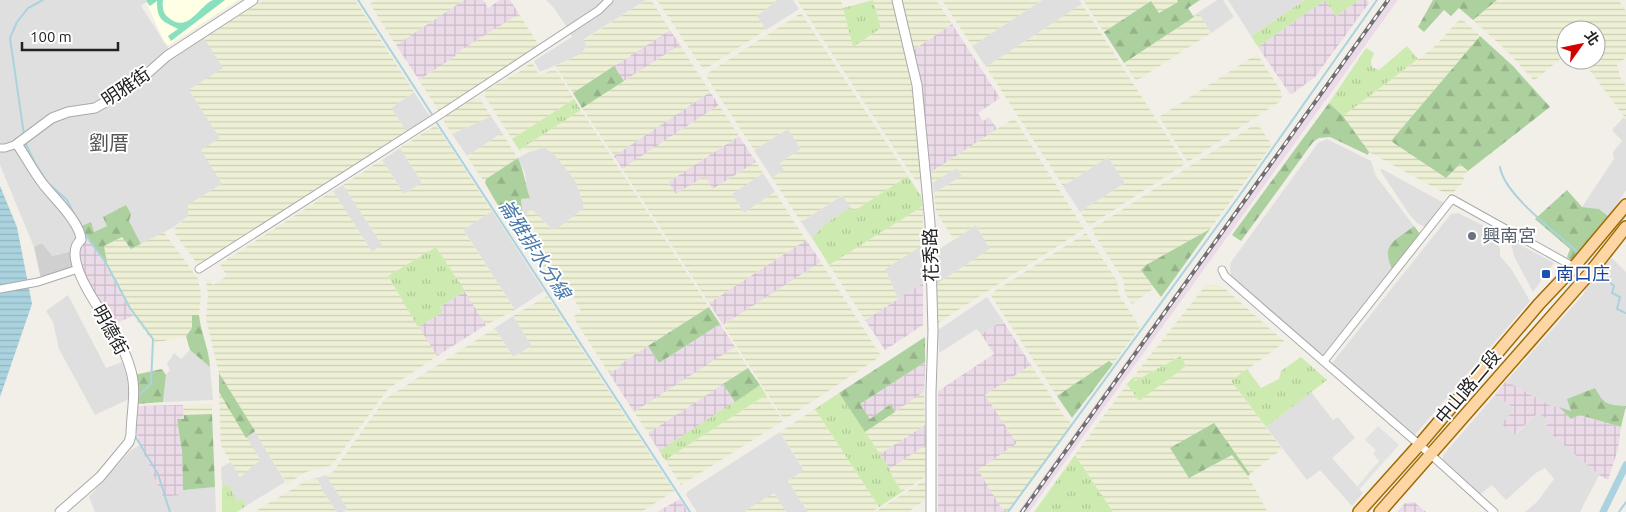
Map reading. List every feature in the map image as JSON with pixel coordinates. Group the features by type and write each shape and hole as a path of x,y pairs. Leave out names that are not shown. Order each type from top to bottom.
{"main road":[{"name":"中山路二段","path":"1380,512 1425,449 1539,304 1580,261 1626,205"},
{"name":"中山路二段","path":"1359,512 1425,449 1554,313 1589,274 1626,227"},
{"path":"1539,304 1554,313"}],"street":[{"name":"明雅街","path":"17,144 52,118 68,112 102,105 140,80 167,56 253,0"},
{"path":"199,269 438,116 599,10 609,0"},
{"name":"花秀路","path":"897,0 917,85 930,223 933,331 931,512"},
{"path":"0,148 17,144"},
{"name":"明德街","path":"17,144 42,183 64,207 80,231 81,240 77,243 75,250 78,269 96,305 115,332 131,372 134,388 132,435 119,456 100,477 60,512"},
{"path":"1324,361 1452,199 1580,261"},
{"path":"0,290 38,282 78,269"},
{"path":"1222,270 1225,276 1425,449 1494,512"}],"shaded area":[{"path":"0,0 149,0 141,6 174,57 204,38 224,68 189,90 220,138 222,184 188,205 188,216 174,227 141,244 129,221 107,226 94,232 82,227 88,240 76,250 51,256 42,243 34,247 0,165"},
{"path":"147,0 238,0 169,45 164,42"},
{"path":"264,0 355,0 414,92 391,108 407,133 199,266 175,234 174,229 188,216 188,205 222,184 201,150 220,138 189,90 223,68 204,38"},
{"path":"376,0 464,0 396,45 370,4"},
{"path":"464,0 483,0 488,8 500,0 510,0 519,14 455,54 456,56 419,80 396,45"},
{"path":"546,0 646,0 584,39 587,47 579,55 540,72 534,61 572,37 554,8"},
{"path":"646,0 651,0 670,30 573,93 555,66 579,55 587,47 584,40"},
{"path":"657,0 777,0 757,16 766,30 705,69 702,68"},
{"path":"777,0 793,0 799,9 766,30 757,16"},
{"path":"797,0 841,0 853,46 881,28 873,0 892,0 912,88 922,180 915,180"},
{"path":"902,0 936,0 952,24 913,50"},
{"path":"942,0 1042,0 972,46"},
{"path":"1042,0 1079,0 1082,4 986,67 972,46"},
{"path":"1083,0 1177,0 1178,2 1159,14 1151,1 1104,32"},
{"path":"1217,0 1223,0 1234,17 1211,33 1199,14 1193,16"},
{"path":"1228,0 1305,0 1251,36"},
{"path":"1325,0 1336,16 1359,0 1367,0 1369,3 1315,77 1290,94 1258,47"},
{"path":"1386,0 1398,0 1029,512 1018,512"},
{"path":"1497,0 1618,0 1626,11 1626,58 1617,64 1620,77 1626,86 1626,119 1589,70 1606,70 1606,20 1556,20 1556,62 1534,81 1508,52 1473,20"},
{"path":"1082,4 1185,164 1089,226 1080,212 1125,183 1108,157 1063,186 986,67"},
{"path":"801,13 908,176 854,212 842,195 801,222 772,178 784,170 780,163 801,149 788,129 754,150 706,76"},
{"path":"519,14 542,50 440,113 419,80 456,56 455,54"},
{"path":"1199,14 1211,33 1136,81 1124,63"},
{"path":"1461,18 1480,36 1391,141 1460,164 1468,171 1462,176 1465,180 1450,196 1369,152 1343,116 1434,47"},
{"path":"952,24 1000,98 978,113 983,121 989,117 997,129 930,173 924,112 913,50"},
{"path":"670,30 680,45 624,81 614,66"},
{"path":"680,45 710,92 614,156 582,108"},
{"path":"1257,54 1281,91 1282,100 1188,162 1159,117"},
{"path":"532,62 539,75 555,69 574,99 512,139 484,95 486,90 519,72"},
{"path":"414,92 431,118 407,133 391,108"},
{"path":"710,92 719,105 622,169 614,156"},
{"path":"474,98 480,99 491,116 452,134 444,122 445,116"},
{"path":"719,105 739,136 668,182 676,194 705,176 713,189 756,162 763,173 732,194 744,213 775,192 806,240 709,303 622,169"},
{"path":"581,110 709,307 609,373 573,317 581,311 572,296 563,302 505,215 516,219 523,218 531,209 552,229 558,228 583,209 583,202 575,180 554,154 544,147 529,152 527,149 520,152 519,150"},
{"path":"491,116 502,133 467,156 452,134"},
{"path":"1624,117 1626,119 1626,190 1609,217 1599,209 1582,207 1614,159 1613,152 1622,141 1612,130"},
{"path":"1014,118 1084,229 938,323 937,284 990,249 976,225 954,240 936,212 934,193 962,176 957,168 932,183 930,173"},
{"path":"1257,123 1272,145 1210,229 1146,265 1142,271 1154,288 1132,304 1125,293 1123,279 1092,229"},
{"path":"436,125 492,211 463,230 515,310 486,325 436,247 388,277 437,356 388,389 332,465 306,472 287,484 219,373 206,319 208,294 206,280 209,279 213,285 227,276 220,264 333,191 372,252 382,245 343,185 382,160 404,194 422,183 400,148"},
{"path":"788,129 801,149 780,163 784,170 772,178 754,150"},
{"path":"502,133 518,158 486,179 482,179 467,156"},
{"path":"739,136 756,162 713,189 676,195 668,182"},
{"path":"1327,139 1371,161 1376,176 1414,226 1391,244 1393,271 1325,358 1320,357 1234,280 1230,269 1231,262 1318,143"},
{"path":"544,147 554,154 575,180 583,202 583,209 558,228 552,229 531,209 523,218 521,199 530,197 525,173 518,158"},
{"path":"400,148 422,183 404,194 382,160"},
{"path":"1108,157 1125,183 1080,212 1063,186"},
{"path":"957,168 962,176 934,193 932,183"},
{"path":"1382,169 1444,203 1427,228 1417,223 1409,214 1380,170"},
{"path":"763,173 775,192 744,213 731,193"},
{"path":"343,185 382,245 372,252 333,191"},
{"path":"843,195 851,207 825,224 812,238 801,222"},
{"path":"923,206 923,245 885,269 898,299 865,320 829,265"},
{"path":"492,211 544,291 515,310 463,229"},
{"path":"1458,213 1498,233 1497,241 1500,256 1512,270 1530,301 1413,437 1332,367 1333,362 1451,214"},
{"path":"976,225 990,249 937,284 935,252"},
{"path":"164,232 198,279 201,293 199,315 192,315 192,328 186,336 154,343 133,316 105,263 107,262 104,246 122,237 131,249"},
{"path":"1086,233 1117,281 1119,295 1140,327 1113,364 1109,361 1057,396 990,294"},
{"path":"1510,239 1554,263 1533,292 1514,256"},
{"path":"88,240 105,263 133,316 110,326 91,296 76,250"},
{"path":"806,240 821,262 723,325 709,303"},
{"path":"42,243 52,256 76,250 80,270 41,279 34,247"},
{"path":"923,245 923,283 898,299 885,269"},
{"path":"1612,258 1626,272 1626,406 1606,404 1601,400 1571,411 1551,406 1506,381 1583,295 1592,275"},
{"path":"821,262 881,356 784,420 723,325"},
{"path":"923,283 923,325 885,350 865,320"},
{"path":"1206,285 1222,286 1285,342 1231,381 1282,449 1250,474 1234,453 1189,478 1233,455 1248,476 1267,511 1113,512 1075,455 1127,384 1139,400 1186,366 1181,356 1135,381 1133,377"},
{"path":"465,291 486,325 437,356 418,327 443,312 440,307"},
{"path":"68,295 106,368 122,362 127,378 129,399 95,415 59,349 53,322 46,311"},
{"path":"547,296 674,491 641,512 343,512 348,509 326,475 332,473 385,399 495,328 513,357 532,346 513,316"},
{"path":"987,297 1003,321 981,334 977,329 939,353 938,330"},
{"path":"513,316 532,346 513,357 495,328"},
{"path":"1003,321 1031,365 985,395 1017,443 1000,506 1008,512 938,512 938,391 994,354 981,334"},
{"path":"720,324 735,347 634,412 609,373 621,367 620,364 648,346 659,363"},
{"path":"735,347 748,368 648,433 634,412"},
{"path":"190,350 210,367 213,400 163,402 166,375 170,370 167,364 174,353 181,359"},
{"path":"925,362 924,392 895,412 890,405 870,419 860,404"},
{"path":"1031,365 1064,416 1073,425 1008,512 1000,506 978,470 1017,443 985,395"},
{"path":"1506,381 1551,406 1559,407 1571,419 1580,415 1621,427 1618,449 1608,480 1599,475 1547,430 1547,419 1538,413 1514,435 1502,424 1514,408 1495,395"},
{"path":"723,384 735,402 659,451 648,433"},
{"path":"219,392 260,460 240,477 221,446"},
{"path":"924,392 925,425 880,454 865,432"},
{"path":"1311,392 1333,420 1338,417 1355,438 1332,458 1363,493 1352,506 1320,470 1307,480 1266,427"},
{"path":"766,395 783,421 681,485 665,460"},
{"path":"1495,395 1514,408 1515,435 1538,413 1547,419 1548,430 1599,475 1580,512 1525,512 1538,501 1554,479 1545,468 1536,473 1506,500 1492,485 1478,496 1443,463 1443,455"},
{"path":"212,404 212,414 184,415 183,405"},
{"path":"183,405 184,419 177,420 182,452 183,490 179,490 179,495 163,497 140,445 136,430 136,409 139,406"},
{"path":"815,409 879,507 872,512 808,512 788,481 804,470 780,432"},
{"path":"925,425 926,445 890,469 880,454"},
{"path":"1378,426 1399,445 1357,492 1355,489 1379,461 1373,454 1376,450 1365,440"},
{"path":"255,431 285,482 246,506 242,498 237,501 229,485 222,486 221,467 231,462 240,477 260,459 246,438"},
{"path":"780,432 804,471 788,481 808,512 786,512 774,493 746,512 697,512 686,495 687,492"},
{"path":"140,445 163,497 179,494 179,490 215,487 216,512 95,512 89,497 131,450"},
{"path":"926,445 925,477 902,492 890,469"},
{"path":"326,475 348,509 343,512 337,512 323,492 317,478"},
{"path":"317,478 323,492 337,512 254,512 306,481"},
{"path":"925,480 925,500 908,512 875,512"},
{"path":"774,493 786,512 745,511"},
{"path":"680,499 688,512 657,512"},
{"path":"1414,502 1426,512 1397,512 1405,503"}],"green space":[{"path":"147,0 163,0 165,14 176,22 182,23 188,21 213,0 225,0 171,41 168,36 178,29 162,20 158,13 157,1 150,6"},
{"path":"873,0 881,28 853,47 843,8"},
{"path":"1177,0 1200,0 1188,8 1194,17 1124,63 1104,32 1151,1 1159,13 1178,2"},
{"path":"1305,0 1325,0 1258,47 1251,36"},
{"path":"1325,0 1359,0 1336,16"},
{"path":"1433,0 1497,0 1473,20 1459,8 1451,16 1444,10 1424,32 1418,27"},
{"path":"1480,36 1513,66 1550,107 1468,171 1460,164 1446,178 1391,141"},
{"path":"1407,46 1418,59 1343,116 1329,103 1366,48 1374,53 1371,61 1372,67 1379,70"},
{"path":"614,66 624,81 582,108 573,93"},
{"path":"574,99 581,110 519,150 512,139"},
{"path":"1329,103 1343,116 1369,152 1368,155 1330,137 1319,138 1313,142 1241,241 1232,235"},
{"path":"518,158 530,198 521,199 523,218 516,218 504,212 485,183 486,179"},
{"path":"908,176 921,196 923,206 829,265 812,238 825,224 851,207 854,211"},
{"path":"1567,190 1582,207 1599,209 1609,217 1573,262 1567,257 1570,249 1535,219"},
{"path":"126,205 131,214 129,221 141,244 131,249 122,237 104,246 107,262 105,263 88,240 82,226 91,222 94,232 107,226 103,217"},
{"path":"1414,226 1421,235 1393,271 1388,255 1391,244"},
{"path":"1210,229 1161,297 1141,270 1146,265"},
{"path":"436,247 465,291 440,307 443,312 418,327 388,276"},
{"path":"709,307 720,324 659,363 648,346"},
{"path":"192,315 199,315 210,367 190,350 186,336 192,328"},
{"path":"925,337 925,362 860,404 870,419 891,404 895,412 865,432 839,393"},
{"path":"1181,356 1186,366 1139,401 1127,384 1133,377 1135,381"},
{"path":"1301,357 1327,380 1266,427 1231,381 1247,369 1261,388 1279,379 1281,371"},
{"path":"1109,361 1113,364 1072,418 1057,396"},
{"path":"748,368 760,385 735,402 723,384"},
{"path":"162,369 166,375 163,402 137,404 134,375"},
{"path":"219,373 255,431 246,438 219,392"},
{"path":"760,385 766,395 665,460 659,451"},
{"path":"1595,388 1601,398 1607,403 1626,406 1621,427 1580,415 1571,419 1559,407 1571,411 1567,399"},
{"path":"839,393 890,469 902,492 879,507 815,409"},
{"path":"212,414 215,487 183,490 182,452 177,419 184,419 184,415"},
{"path":"1214,423 1250,474 1248,476 1232,455 1189,478 1170,448"},
{"path":"1075,455 1113,512 1034,512"},
{"path":"229,485 237,501 242,498 246,506 237,512 222,512 222,486"}],"water":[{"path":"0,186 17,227 32,304 0,397"}],"waterway":[{"path":"24,135 10,38 17,22 28,8 43,0"},
{"name":"崙雅排水分線","path":"358,0 433,116"},
{"path":"1008,512 1237,199 1377,0"},
{"name":"崙雅排水分線","path":"435,120 690,512"},
{"path":"25,142 47,182 67,200 75,216"},
{"path":"1500,167 1511,190 1521,202 1580,254"},
{"path":"83,231 105,261 130,308 153,339 151,384 137,397"},
{"path":"1598,271 1614,286 1612,293 1620,297 1617,309 1626,313"},
{"path":"135,436 158,474 170,512"},
{"path":"1603,512 1626,465"},
{"path":"1619,512 1626,502"}],"railway":[{"path":"1022,512 1388,0"}],"place":[{"name":"興南宮","path":"1472,236"},
{"name":"南口庄","path":"1546,274"}],"district":[{"name":"劉厝","path":"109,143"}]}
